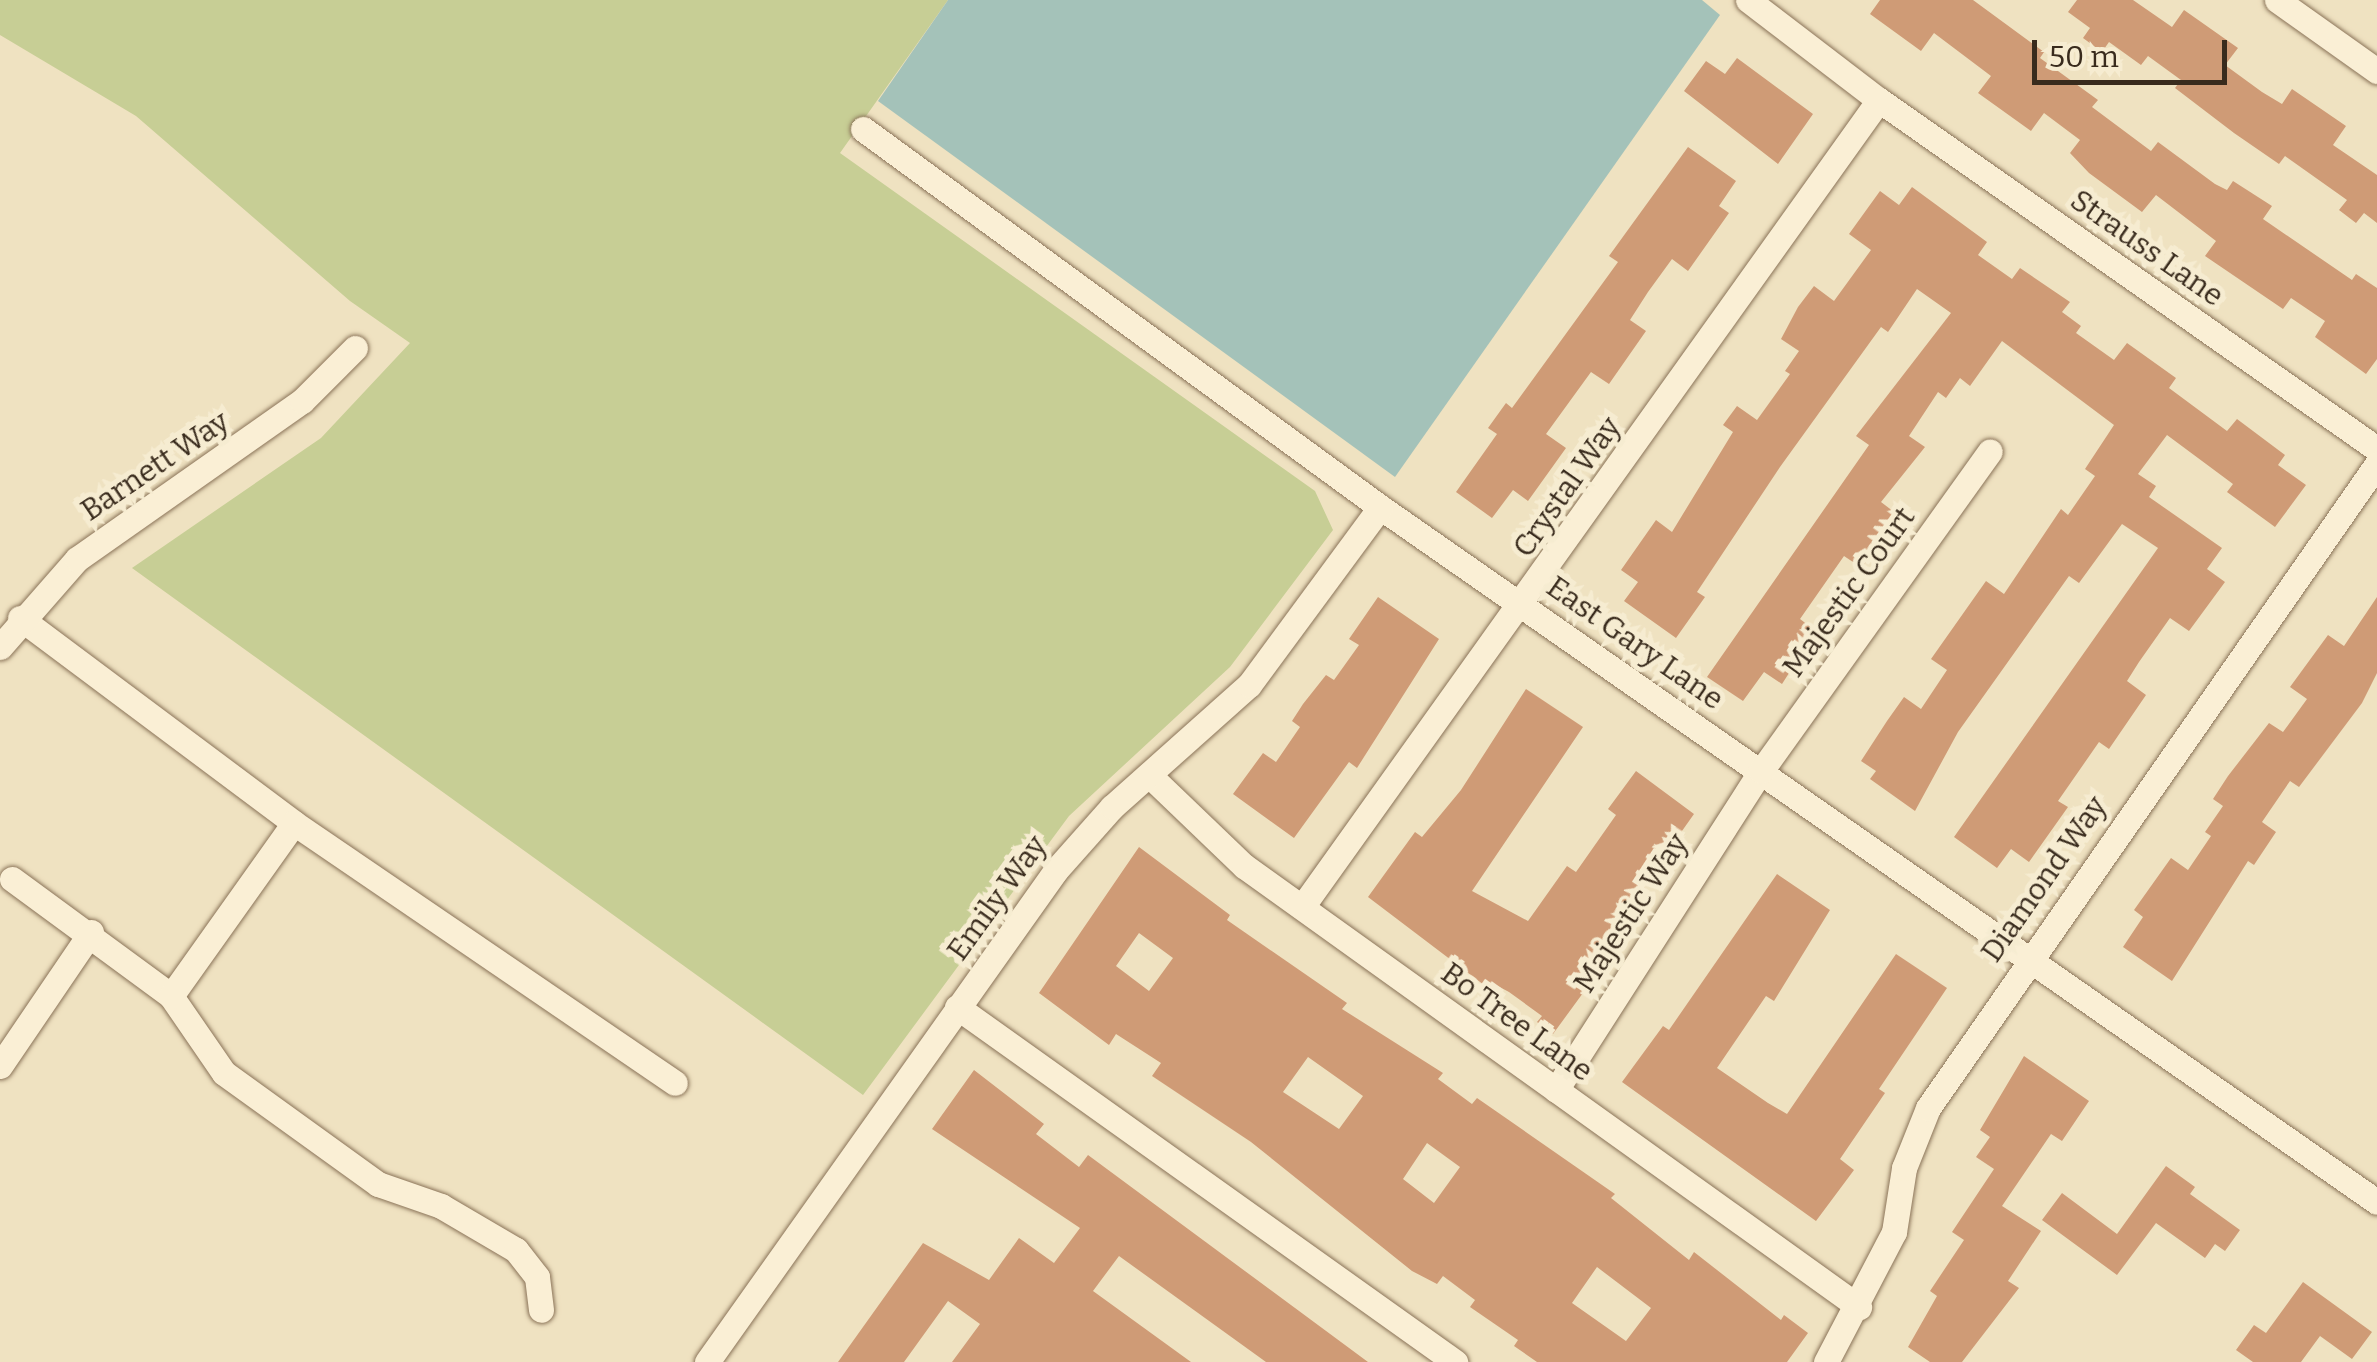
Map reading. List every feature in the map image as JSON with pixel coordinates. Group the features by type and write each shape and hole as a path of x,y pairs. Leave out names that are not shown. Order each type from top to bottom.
{"street":[{"name":"Strauss Lane","path":"1748,0 1880,100 2377,448"},
{"path":"2277,0 2377,71"},
{"name":"Crystal Way","path":"1302,908 1524,604 1880,100"},
{"name":"East Gary Lane","path":"863,129 1380,507 2377,1202"},
{"name":"Barnett Way","path":"0,646 20,618 78,559 289,412 355,348"},
{"name":"Majestic Court","path":"1761,771 1990,450"},
{"name":"Diamond Way","path":"1826,1362 1859,1307 1894,1232 1904,1168 1928,1108 2027,957 2377,464"},
{"name":"Emily Way","path":"707,1362 957,1007 1083,836 1249,684 1380,507"},
{"path":"20,618 294,824 675,1083"},
{"name":"Majestic Way","path":"1556,1090 1761,771"},
{"name":"Bo Tree Lane","path":"1149,775 1244,866 1859,1307"},
{"path":"171,996 294,824"},
{"path":"12,878 91,932 171,996 224,1074 378,1184 441,1206 516,1250 536,1277 541,1310"},
{"path":"0,1066 91,932"},
{"path":"957,1007 1454,1362"}],"green space":[{"path":"0,0 948,0 840,153 1315,491 1333,530 1230,667 1069,816 863,1095 132,568 321,438 410,343 350,301 136,116 0,35"}],"water":[{"path":"948,0 1702,0 1720,15 1395,477 878,101"}],"building":[{"path":"1880,0 1973,0 2044,52 2040,58 2098,100 2092,107 2151,151 2158,142 2215,184 2227,190 2233,181 2272,206 2263,219 2352,280 2356,274 2377,288 2377,359 2366,374 2315,337 2325,321 2291,298 2283,309 2205,256 2216,241 2156,195 2142,212 2089,173 2070,153 2080,140 2044,113 2031,131 1978,93 1991,76 1934,33 1921,51 1870,14"},
{"path":"2077,0 2133,0 2172,27 2184,10 2238,48 2225,65 2262,92 2282,104 2292,89 2346,126 2333,145 2377,175 2377,223 2364,213 2356,223 2339,210 2347,200 2285,156 2279,164 2234,133 2175,88 2181,80 2148,56 2141,65 2109,42 2102,52 2083,38 2090,28 2068,12"},
{"path":"1737,58 1813,114 1778,164 1684,91 1706,61 1725,74"},
{"path":"1688,147 1736,181 1719,206 1729,213 1688,271 1672,259 1648,292 1630,320 1646,331 1609,384 1591,372 1546,434 1566,448 1528,501 1513,490 1492,518 1456,492 1497,434 1488,428 1506,403 1512,408 1618,262 1609,256"},
{"path":"1912,187 1987,242 1978,255 2012,279 2020,268 2070,302 2062,312 2081,326 2076,333 2114,360 2127,343 2176,378 2169,388 2227,431 2237,419 2285,455 2278,465 2306,485 2275,527 2227,492 2233,484 2167,435 2138,474 2156,486 2149,497 2222,548 2207,569 2225,582 2189,631 2170,618 2139,662 2127,681 2146,695 2109,749 2099,742 2058,801 2068,807 2029,862 2011,849 1997,868 1954,837 2158,548 2122,524 2079,583 2069,576 1958,732 1915,811 1870,779 1876,771 1861,761 1887,721 1904,697 1921,709 1947,670 1931,659 1986,581 2004,594 2061,509 2068,515 2095,476 2085,469 2114,425 2002,341 1970,386 1960,378 1946,398 1938,392 1909,436 1925,447 1881,502 1898,515 1862,568 1844,556 1800,619 1816,631 1782,684 1764,672 1743,701 1707,677 1869,445 1856,436 1951,313 1917,289 1888,332 1881,327 1780,467 1697,592 1705,597 1676,638 1624,601 1638,582 1621,570 1656,520 1672,532 1733,432 1723,425 1737,406 1757,420 1790,374 1785,371 1799,351 1781,339 1798,307 1814,286 1834,301 1871,250 1849,234 1880,191 1899,205"},
{"path":"1378,597 1439,639 1357,768 1349,762 1294,838 1233,794 1263,753 1276,762 1300,727 1292,721 1303,704 1326,675 1334,680 1359,645 1349,639"},
{"path":"2377,597 2377,673 2362,703 2299,787 2290,781 2262,822 2276,832 2254,865 2248,861 2172,981 2123,947 2143,917 2134,910 2171,858 2188,870 2211,836 2205,832 2223,806 2213,799 2228,776 2269,723 2283,732 2307,699 2290,687 2328,635 2344,646"},
{"path":"1526,689 1583,727 1472,891 1528,921 1567,866 1576,872 1616,815 1608,809 1636,771 1694,814 1643,886 1647,890 1592,959 1602,967 1553,1034 1537,1022 1542,1016 1492,983 1488,988 1368,897 1415,832 1422,837 1461,790"},
{"path":"1139,847 1230,915 1227,920 1347,1003 1342,1009 1443,1073 1438,1079 1472,1104 1477,1098 1615,1194 1611,1198 1689,1260 1694,1252 1781,1320 1784,1315 1808,1333 1787,1362 1537,1362 1514,1346 1518,1340 1470,1307 1475,1300 1443,1276 1437,1284 1412,1271 1251,1142 1152,1076 1161,1063 1116,1034 1109,1045 1039,993","holes":["1139,933 1173,958 1149,991 1116,966","1308,1057 1363,1096 1339,1129 1283,1092","1427,1143 1460,1167 1434,1203 1403,1179","1597,1267 1651,1308 1626,1341 1572,1303"]},
{"path":"1777,874 1830,910 1774,1001 1766,996 1717,1068 1768,1103 1787,1114 1896,954 1947,988 1879,1089 1885,1093 1840,1159 1854,1170 1816,1221 1622,1082 1663,1026 1669,1030"},
{"path":"2024,1056 2089,1101 2062,1141 2051,1134 2002,1206 2041,1231 2008,1281 2019,1288 1962,1362 1930,1362 1908,1347 1937,1296 1930,1291 1964,1240 1952,1232 1994,1169 1976,1157 1990,1137 1980,1130"},
{"path":"974,1070 1044,1124 1036,1134 1079,1167 1088,1155 1368,1362 1266,1362 1119,1256 1093,1291 1191,1362 952,1362 980,1324 948,1301 904,1362 838,1362 923,1243 989,1280 1019,1238 1054,1263 1080,1228 932,1129"},
{"path":"2166,1166 2195,1187 2190,1194 2240,1230 2225,1251 2215,1244 2205,1258 2156,1223 2117,1275 2042,1220 2062,1193 2117,1234"},
{"path":"2303,1282 2372,1332 2352,1359 2320,1336 2301,1362 2253,1362 2236,1350 2254,1325 2266,1333"}]}
